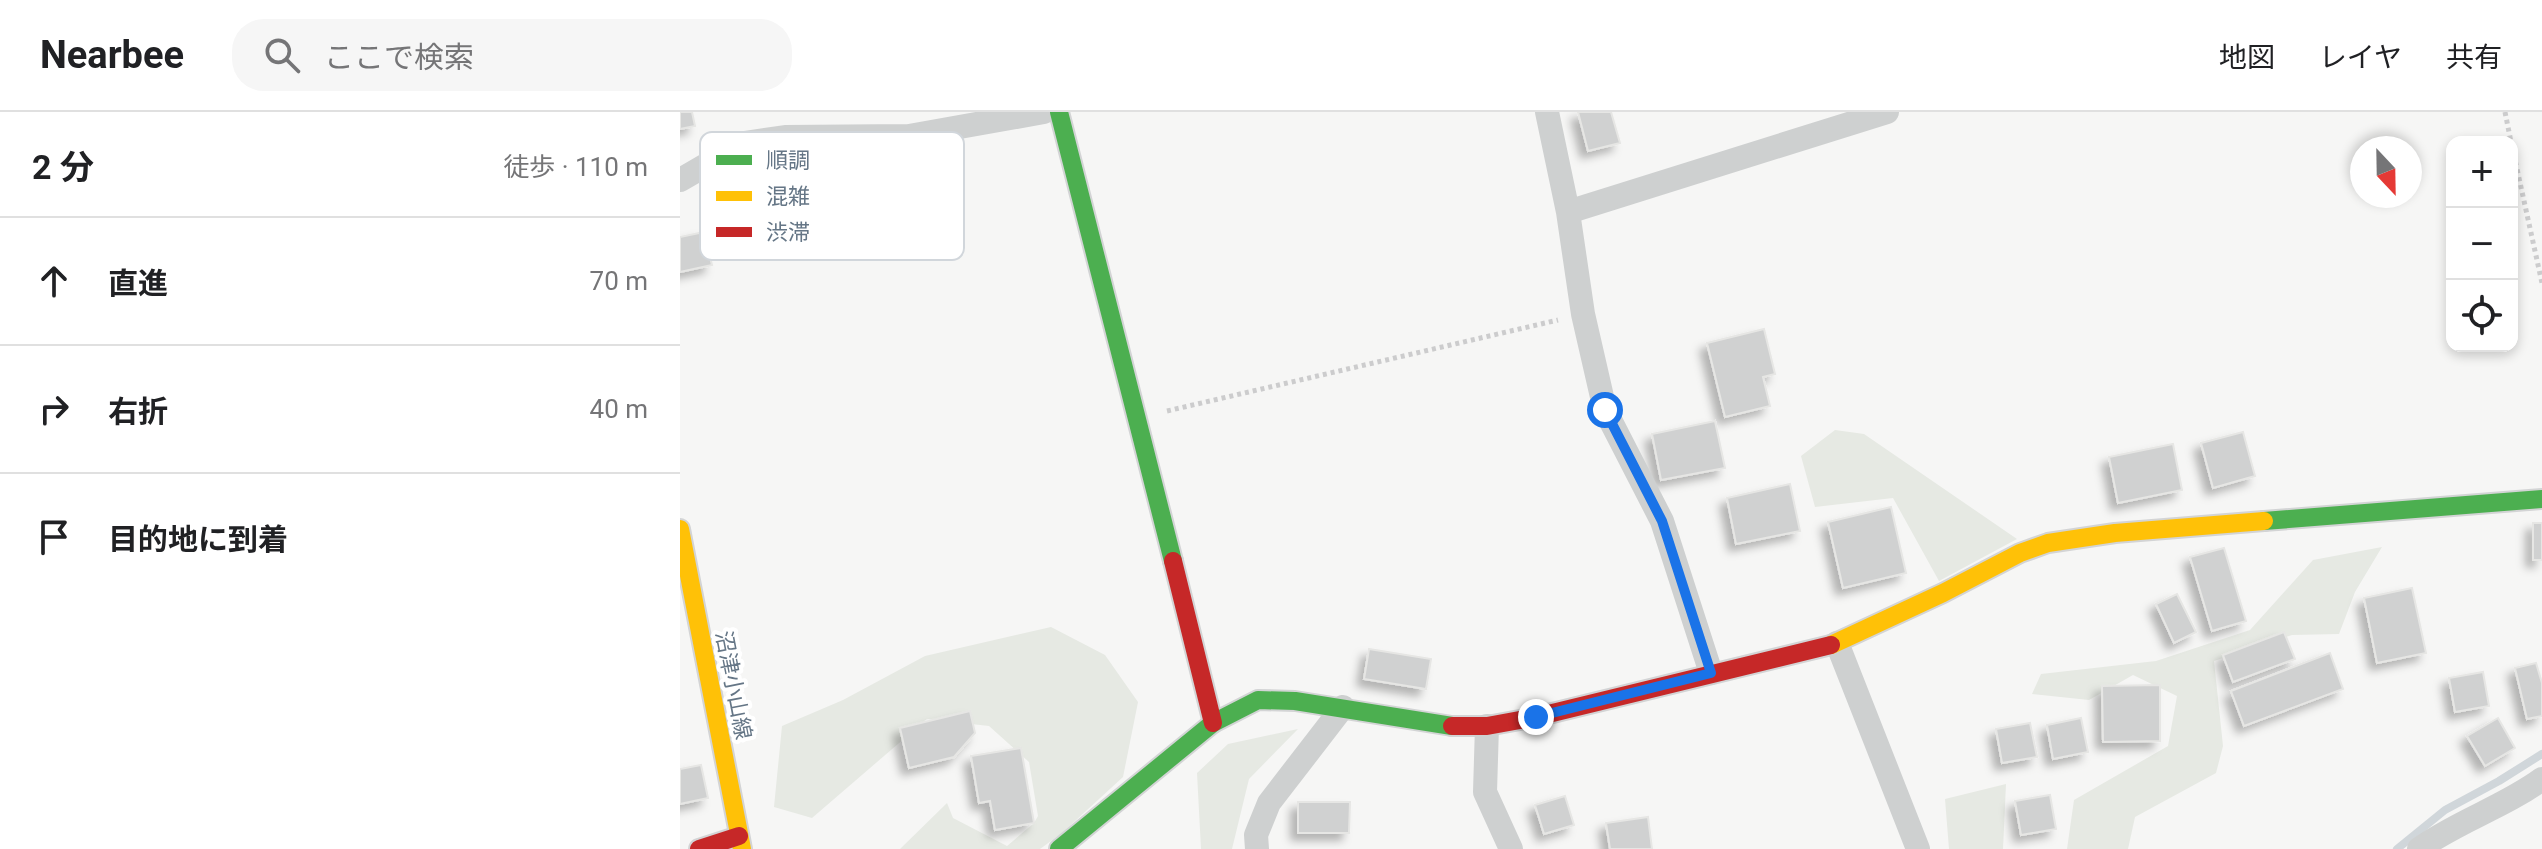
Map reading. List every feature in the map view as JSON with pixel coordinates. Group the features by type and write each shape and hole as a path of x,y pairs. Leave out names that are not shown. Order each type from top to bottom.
{"street":[{"path":"932,132 1044,112"},
{"path":"1059,112 1213,723"},
{"path":"1547,112 1568,212 1583,314 1605,410 1662,521 1711,673"},
{"path":"1568,212 1887,112"},
{"path":"680,180 700,168"},
{"path":"1059,849 1213,723 1258,700 1343,707 1451,726 1487,726 1536,717 1837,643 2020,553 2048,543 2115,533 2542,499"},
{"name":"沼津小山線","path":"680,529 740,842"},
{"path":"1837,643 1918,849"},
{"path":"1257,849 1256,835 1269,803 1343,707"},
{"path":"1487,726 1485,792 1511,849"},
{"path":"2419,849 2441,833 2521,793 2542,779"},
{"path":"699,849 740,842"}],"path":[{"path":"2505,112 2510,136"},
{"path":"2518,172 2542,283"},
{"path":"1138,418 1583,314"}],"shaded area":[{"path":"1835,430 1864,434 2017,539 1939,581 1893,498 1815,507 1801,456"},
{"path":"2382,547 2355,592 2339,634 2292,635 2214,661 2223,746 2216,773 2135,817 2128,849 2067,849 2074,800 2168,746 2177,696 2133,675 2089,700 2032,694 2041,674 2156,661 2250,630 2313,560"},
{"path":"1051,627 1105,655 1138,702 1123,777 1040,849 900,849 947,803 953,818 1007,846 1034,823 1038,816 1029,762 989,726 927,719 812,818 774,807 782,726 843,700 925,656"},
{"path":"1298,729 1249,779 1232,849 1201,849 1197,773 1228,744"},
{"path":"2006,784 2003,849 1949,849 1945,799"}],"building":[{"path":"680,112 692,112 695,126 680,129"},
{"path":"1578,112 1611,112 1620,143 1588,151"},
{"path":"700,233 700,260 711,260 712,265 680,272 680,237"},
{"path":"1764,329 1775,374 1763,377 1770,406 1725,417 1707,343"},
{"path":"1715,421 1725,468 1661,480 1652,434"},
{"path":"2243,432 2255,476 2213,488 2201,443"},
{"path":"2173,444 2182,490 2118,503 2109,457"},
{"path":"1790,484 1800,531 1736,544 1727,498"},
{"path":"1891,507 1906,573 1843,588 1828,522"},
{"path":"2533,523 2542,523 2542,560 2533,560"},
{"path":"2224,548 2246,621 2212,631 2190,557"},
{"path":"2412,588 2426,653 2377,663 2364,598"},
{"path":"2177,594 2196,632 2174,643 2156,604"},
{"path":"2284,632 2295,659 2233,682 2223,655"},
{"path":"1369,649 1431,659 1426,689 1364,679"},
{"path":"2330,653 2343,689 2244,726 2231,691"},
{"path":"2536,663 2542,683 2542,716 2527,719 2515,668"},
{"path":"2483,672 2489,706 2455,712 2449,678"},
{"path":"2160,685 2160,741 2103,742 2102,686"},
{"path":"970,711 975,733 954,757 909,768 900,728"},
{"path":"2081,718 2088,752 2053,759 2047,725"},
{"path":"2498,718 2515,748 2485,766 2467,736"},
{"path":"2030,723 2037,757 2002,763 1996,729"},
{"path":"1021,748 1034,823 995,830 990,801 979,803 971,756"},
{"path":"701,765 708,798 680,804 680,769"},
{"path":"2050,795 2056,829 2021,835 2015,801"},
{"path":"1565,796 1574,825 1544,834 1535,805"},
{"path":"1298,802 1350,802 1349,833 1298,833"},
{"path":"1648,817 1652,849 1610,849 1606,823"}],"waterway":[{"path":"2397,849 2445,810 2542,754"}],"traffic: fast":[{"path":"1059,112 1173,561"},
{"path":"2264,521 2542,499"},
{"path":"1059,849 1213,723 1258,700 1295,701 1452,726"}],"traffic: slow":[{"path":"1831,645 2020,553 2048,543 2115,533 2264,521"},
{"path":"680,529 742,849"}],"traffic: jam":[{"path":"1173,561 1213,723"},
{"path":"1452,726 1487,726 1536,717 1831,645"},
{"path":"699,849 739,836"}],"route":[{"path":"1536,717 1711,673 1662,521 1605,410"}]}
